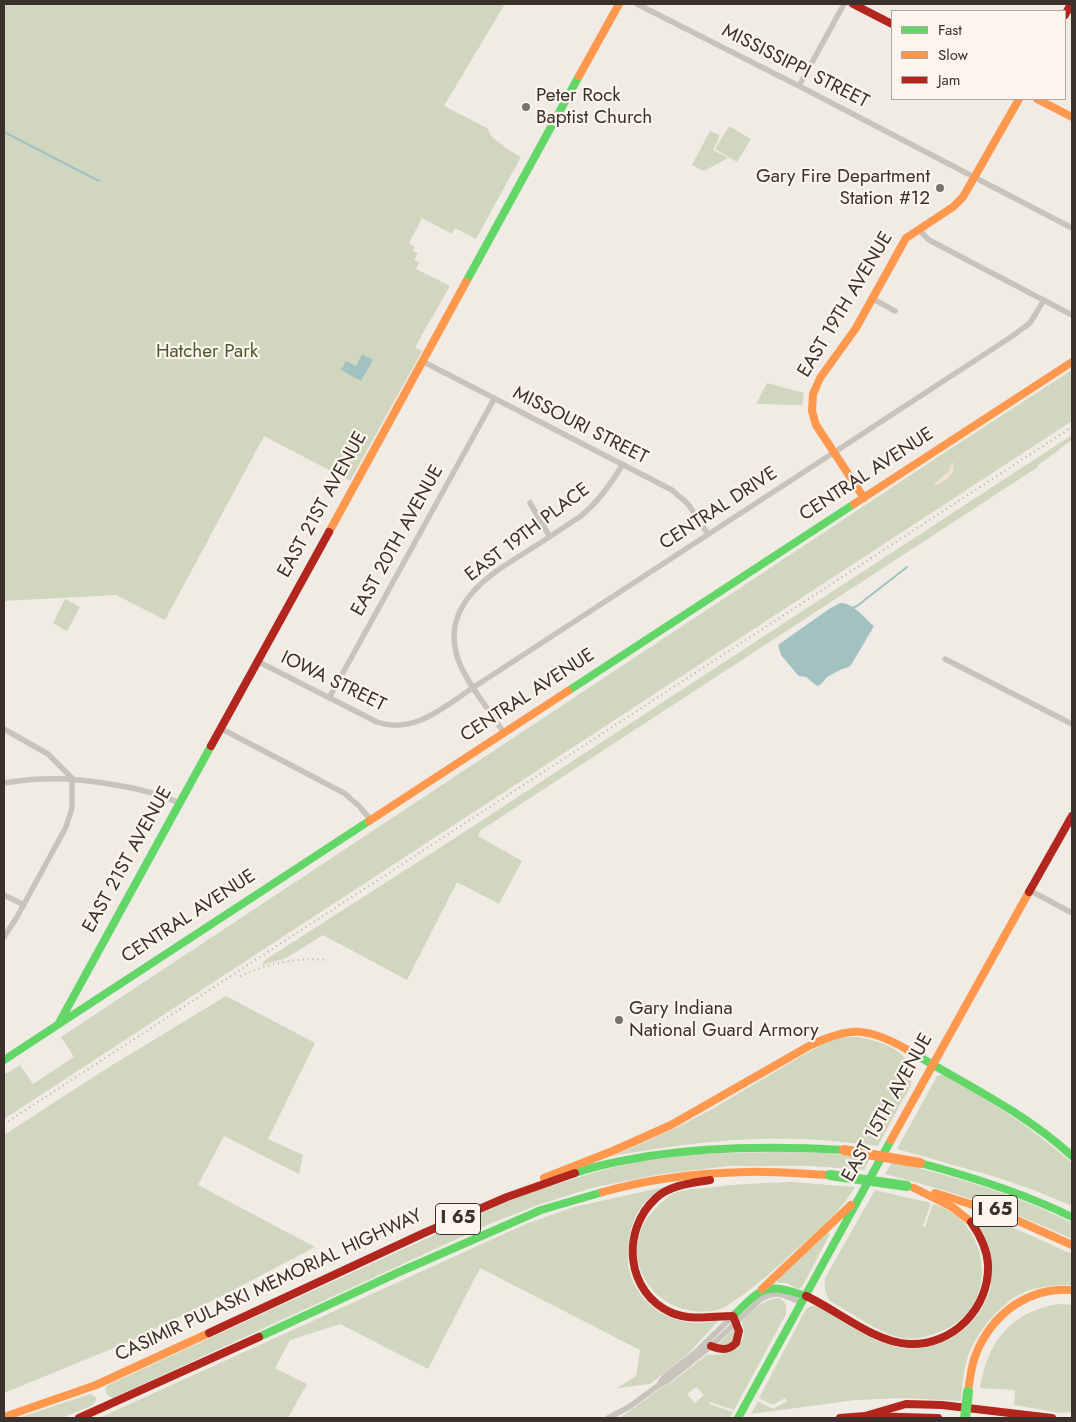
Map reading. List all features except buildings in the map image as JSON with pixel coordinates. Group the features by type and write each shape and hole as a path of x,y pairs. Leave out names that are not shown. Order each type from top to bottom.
{"main road":[{"name":"EAST 21ST AVENUE","path":"58,1024 619,4"},
{"path":"853,4 891,23"},
{"name":"EAST 19TH AVENUE","path":"864,498 833,453 812,417 812,394 820,378 851,337 906,238 960,201 1018,100"},
{"path":"1039,100 1072,117"},
{"name":"CENTRAL AVENUE","path":"4,1060 1072,362"},
{"name":"EAST 15TH AVENUE","path":"738,1418 858,1198 1072,816"},
{"path":"507,1197 558,1172 615,1150 670,1125 830,1035 845,1031 875,1034 933,1064 1020,1115 1046,1133 1072,1156"},
{"name":"CASIMIR PULASKI MEMORIAL HIGHWAY","path":"4,1417 96,1385 507,1197 586,1169 633,1159 686,1151 743,1147 844,1150 920,1163 959,1173 1004,1188 1055,1208 1072,1217"},
{"path":"735,1318 720,1315 689,1317 672,1313 660,1306 648,1295 634,1271 631,1255 633,1236 638,1220 657,1197 668,1190 686,1184 747,1172"},
{"name":"I 65","path":"79,1418 541,1210 584,1196 641,1183 676,1177 747,1172 830,1175 910,1187 954,1198 995,1211 1035,1227 1072,1245"},
{"path":"762,1289 773,1286 781,1287 804,1299 820,1302 882,1336 908,1344 923,1344 937,1340 962,1327 980,1304 985,1291 988,1277 985,1248 972,1222 963,1214 948,1204 910,1187"},
{"path":"735,1318 762,1289 858,1198"},
{"path":"972,1418 971,1392 974,1361 990,1329 1002,1315 1022,1300 1052,1289 1072,1290"},
{"path":"965,1418 971,1392 985,1350 1000,1327 1024,1307 1051,1296 1072,1296"},
{"path":"710,1346 720,1350 730,1348 738,1341 740,1331 735,1318"},
{"path":"865,1416 906,1404 1052,1418"},
{"path":"840,1418 865,1416 938,1418"}],"street":[{"name":"MISSISSIPPI STREET","path":"637,4 800,86 1072,228"},
{"path":"800,86 844,4"},
{"path":"919,230 929,240 1072,315"},
{"path":"872,299 895,311"},
{"name":"CENTRAL DRIVE","path":"398,726 414,724 424,719 1023,328 1033,319 1044,300"},
{"name":"MISSOURI STREET","path":"422,361 623,464 679,495 690,507 708,534"},
{"name":"EAST 20TH AVENUE","path":"329,698 494,399"},
{"name":"EAST 19TH PLACE","path":"504,733 463,669 455,646 455,628 461,610 472,592 489,576 550,537 593,506 605,493 623,464"},
{"path":"530,503 550,537"},
{"path":"945,658 1072,724"},
{"name":"IOWA STREET","path":"257,661 377,722 398,726"},
{"path":"220,728 344,793 371,820"},
{"path":"4,729 48,754 72,778 72,808 69,821 24,905 4,937"},
{"path":"4,783 47,778 72,778 149,791 179,803"},
{"path":"1031,891 1072,913"},
{"path":"4,895 24,905"},
{"path":"659,1385 664,1377 735,1318 769,1294 775,1293 804,1299"},
{"path":"608,1418 629,1407 667,1381 710,1346 735,1318"}],"green space":[{"name":"Hatcher Park","path":"4,4 505,4 444,106 487,128 491,136 521,157 476,239 455,228 452,234 422,218 409,243 415,247 413,251 418,253 414,260 419,262 416,269 450,286 415,347 422,351 350,481 264,436 165,620 116,595 4,601"},
{"path":"729,126 751,139 737,162 715,149"},
{"path":"710,131 719,135 713,150 728,158 704,171 692,165"},
{"path":"1072,370 1072,421 4,1119 4,1075 20,1065 33,1084 74,1057 61,1037"},
{"path":"767,383 804,393 802,405 756,404"},
{"path":"1072,435 1072,440 1038,467 481,830 478,836 522,861 499,904 457,882 407,980 323,935 286,958 262,965 265,960"},
{"path":"65,599 80,607 67,631 53,623"},
{"path":"226,996 315,1043 268,1139 303,1155 299,1174 224,1136 198,1185 315,1247 220,1297 126,1343 4,1393 4,1135 109,1067"},
{"path":"857,1037 887,1045 896,1050 909,1064 911,1073 910,1088 878,1146 837,1141 749,1139 681,1145 613,1156 676,1128 714,1108 822,1044 835,1038"},
{"path":"937,1076 946,1076 1011,1116 1072,1163 1072,1206 999,1178 897,1149"},
{"path":"824,1153 870,1158 864,1170 812,1166 729,1166 661,1174 591,1188 538,1205 487,1225 113,1398 108,1396 105,1390 108,1385 519,1196 639,1161 698,1154"},
{"path":"892,1162 938,1173 1029,1203 1072,1223 1072,1239 1027,1219 980,1202 885,1174"},
{"path":"792,1182 855,1187 841,1207 824,1225 763,1279 733,1302 717,1310 695,1311 675,1306 658,1295 646,1281 639,1263 637,1244 643,1225 657,1207 670,1196 690,1189"},
{"path":"664,1187 646,1201 633,1223 628,1247 631,1277 646,1301 670,1317 685,1322 700,1323 719,1320 688,1354 650,1384 617,1388 636,1376 640,1350 480,1268 428,1369 340,1324 290,1340 275,1368 307,1384 288,1418 99,1418 526,1224 574,1207"},
{"path":"875,1190 931,1203 923,1226 925,1227 933,1204 948,1210 970,1232 977,1246 981,1261 982,1277 979,1292 969,1311 949,1328 919,1338 908,1339 898,1337 872,1326 828,1298 825,1290 825,1278"},
{"path":"973,1213 1021,1231 1072,1254 1072,1285 1050,1286 1027,1291 1008,1302 990,1319 976,1339 967,1359 961,1401 905,1398 855,1400 751,1414 758,1401 773,1409 787,1401 785,1398 773,1405 759,1398 806,1309 811,1306 817,1306 877,1340 896,1347 909,1349 922,1348 947,1341 967,1326 983,1306 991,1284 982,1238 972,1215"},
{"path":"828,1232 830,1234 802,1287 798,1289 786,1283 778,1283 776,1280"},
{"path":"779,1298 785,1303 786,1314 734,1410 710,1402 709,1404 733,1412 730,1418 620,1418 707,1355 723,1354 737,1348 743,1339 742,1321 759,1306","holes":["696,1387 704,1395 695,1403 687,1394"]},
{"path":"1059,1304 1072,1305 1072,1412 1061,1413 1014,1405 1015,1390 980,1388 983,1371 989,1356 1004,1331 1028,1314"},
{"path":"735,1328 735,1338 728,1345 717,1345"},
{"path":"90,1394 96,1397 93,1405 62,1418 18,1418"}],"sand":[{"path":"952,462 954,468 949,476 936,485 934,484 949,471"}],"water":[{"path":"362,354 373,360 361,381 341,370 346,361 356,366"},
{"path":"840,603 850,605 874,626 851,665 829,676 817,686 806,677 799,676 796,673 781,655 778,645"}],"waterway":[{"path":"4,132 99,181"},
{"path":"852,608 907,567"}],"railway":[{"path":"4,1124 1072,427"},
{"path":"240,976 282,962 326,960"}],"traffic: fast":[{"path":"466,282 579,76"},
{"path":"568,691 854,504"},
{"path":"59,1023 211,746"},
{"path":"4,1060 369,821"},
{"path":"908,1050 1034,1125 1072,1156"},
{"path":"738,1418 891,1140"},
{"path":"575,1173 630,1159 698,1150 770,1148 844,1150"},
{"path":"920,1163 998,1186 1072,1217"},
{"path":"830,1175 907,1186"},
{"path":"259,1337 397,1273 541,1210 603,1192"},
{"path":"733,1316 758,1293 765,1290 782,1289 806,1296"},
{"path":"965,1418 968,1392"}],"traffic: slow":[{"path":"579,76 619,4"},
{"path":"864,498 816,425 812,411 813,394 820,378 856,328 906,238 953,207 963,197 1018,100"},
{"path":"1039,100 1072,117"},
{"path":"329,532 466,282"},
{"path":"854,504 1072,362"},
{"path":"369,821 568,691"},
{"path":"891,1140 1029,892"},
{"path":"544,1178 615,1150 671,1125 823,1039 848,1032 870,1033 894,1042 908,1050"},
{"path":"844,1150 920,1163"},
{"path":"603,1192 656,1180 710,1174 767,1172 830,1175"},
{"path":"914,1188 952,1207 971,1222"},
{"path":"935,1193 1005,1215 1072,1245"},
{"path":"762,1289 851,1205"},
{"path":"968,1392 977,1352 986,1334 995,1322 1006,1312 1029,1297 1043,1292 1072,1290"},
{"path":"4,1417 96,1385 209,1333"}],"traffic: jam":[{"path":"853,4 891,23"},
{"path":"1066,13 1071,4"},
{"path":"211,746 329,532"},
{"path":"1029,892 1072,816"},
{"path":"209,1333 424,1233 507,1197 575,1173"},
{"path":"710,1180 674,1187 656,1198 644,1212 637,1227 633,1244 633,1260 637,1277 645,1291 657,1304 672,1313 687,1317 733,1316 739,1331 736,1343 724,1349 711,1346"},
{"path":"806,1296 856,1325 883,1338 909,1344 925,1343 940,1339 966,1321 983,1295 987,1280 988,1264 985,1248 971,1222"},
{"path":"79,1418 259,1337"},
{"path":"865,1416 906,1404 942,1405 1052,1418"},
{"path":"840,1418 865,1416 938,1418"}],"place":[{"name":"Peter Rock Baptist Church","path":"526,107"},
{"name":"Gary Fire Department Station #12","path":"940,188"},
{"name":"Gary Indiana National Guard Armory","path":"619,1020"}]}
